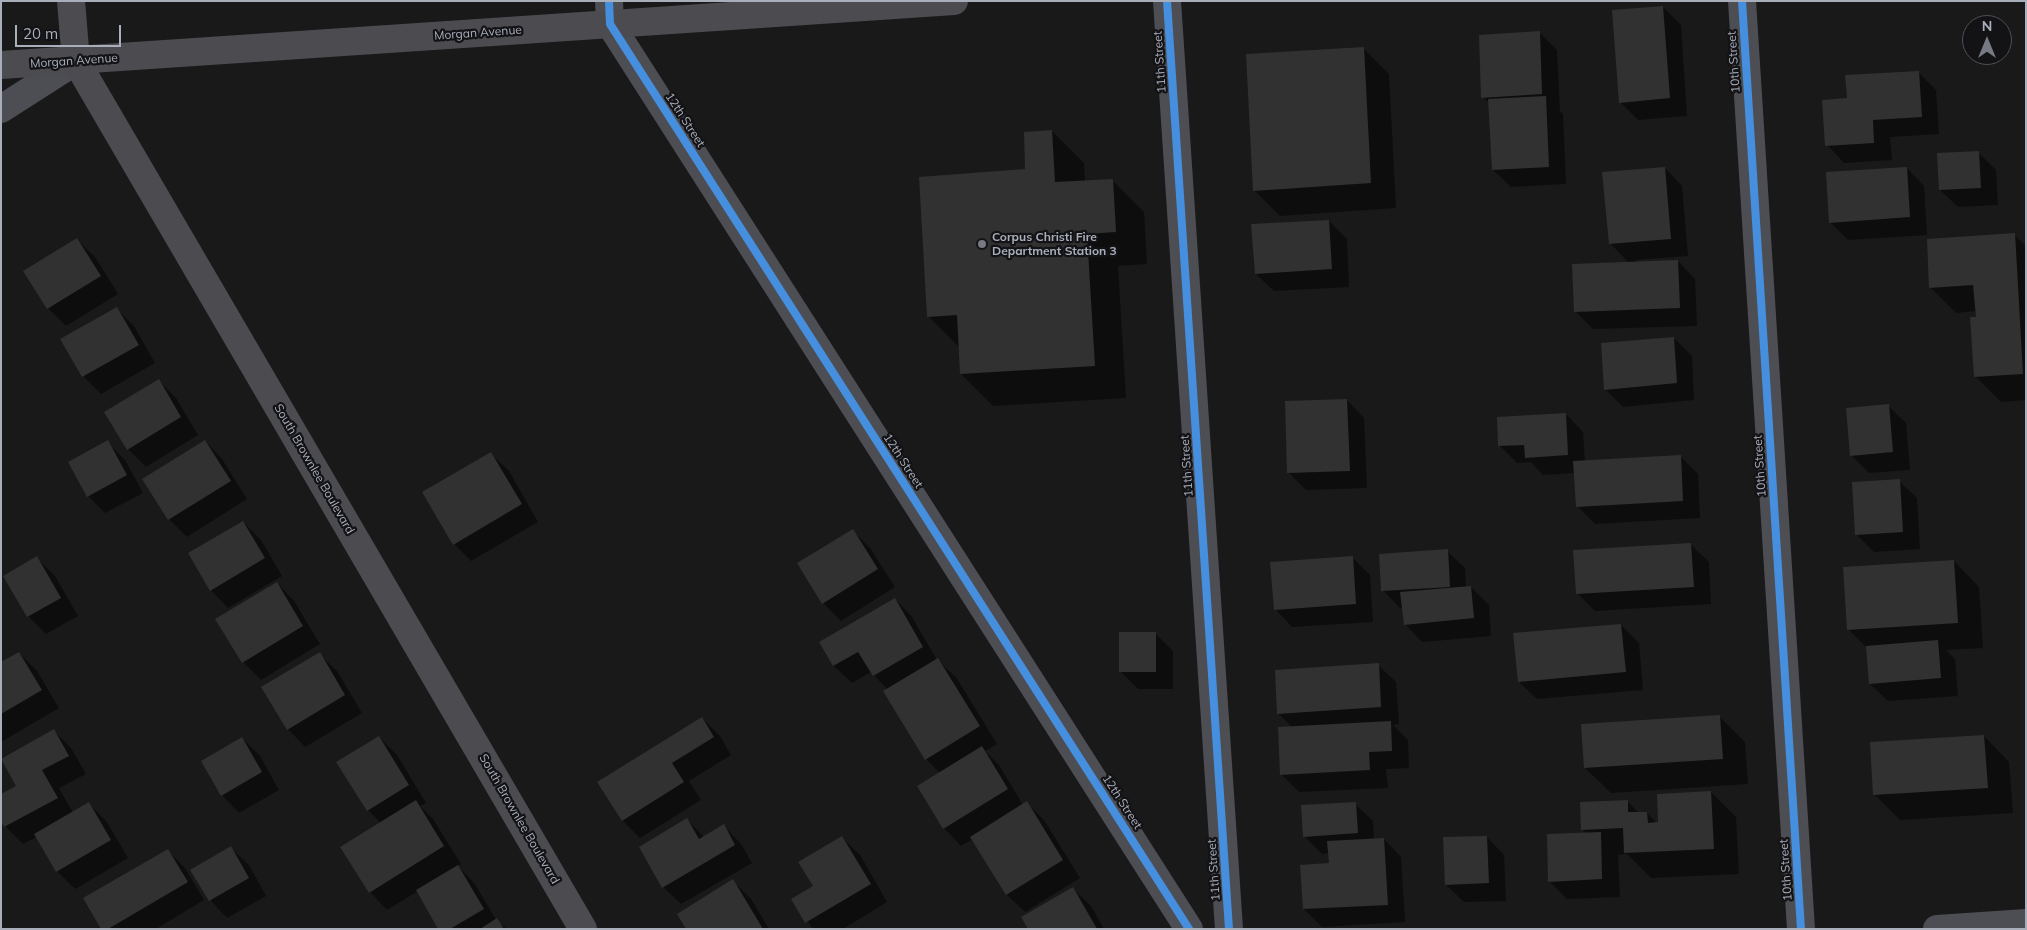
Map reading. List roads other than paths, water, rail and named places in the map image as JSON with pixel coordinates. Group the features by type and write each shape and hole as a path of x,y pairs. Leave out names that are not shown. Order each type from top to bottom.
{"main road":[{"name":"South Brownlee Boulevard","path":"71,1 76,61 583,929"},
{"name":"Morgan Avenue","path":"1,65 76,61 609,13 954,1"}],"street":[{"name":"11th Street","path":"1167,1 1229,929"},
{"name":"10th Street","path":"1742,1 1801,929"},
{"name":"12th Street","path":"609,13 1190,929"},
{"path":"1,109 76,61"},
{"path":"1937,929 2026,923"}],"place":[{"name":"Corpus Christi Fire Department Station 3","path":"982,244"}]}
